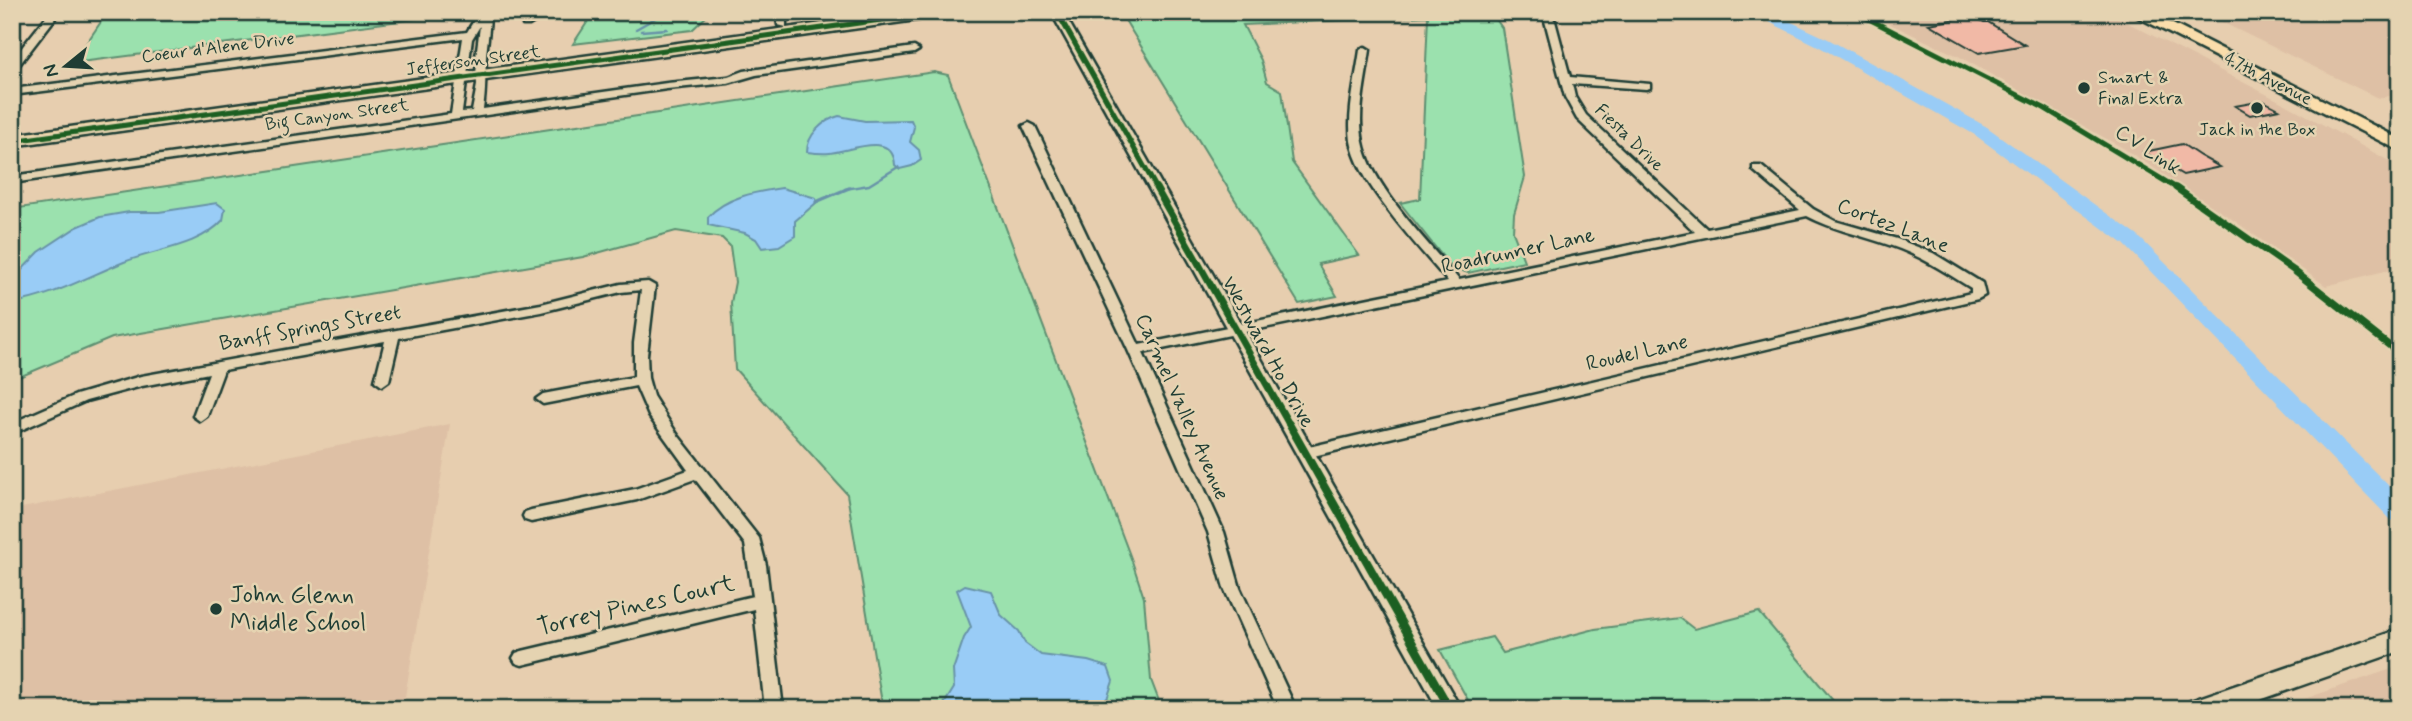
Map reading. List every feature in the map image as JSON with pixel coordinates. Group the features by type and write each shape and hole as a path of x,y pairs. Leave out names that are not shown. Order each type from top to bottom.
{"main road":[{"name":"Jefferson Street","path":"482,71 782,18 874,12"},
{"name":"Jefferson Street","path":"12,129 666,50 938,12"},
{"name":"47th Avenue","path":"2136,12 2400,146"},
{"name":"47th Avenue","path":"2162,12 2400,130"},
{"path":"666,50 779,30 784,28 782,18"},
{"path":"2254,72 2278,70"},
{"name":"Jefferson Street","path":"12,141 462,73"},
{"path":"2200,709 2397,641"}],"street":[{"path":"12,67 55,12"},
{"path":"456,116 471,34 485,12"},
{"path":"477,113 485,12"},
{"path":"526,23 546,12"},
{"name":"Westward Ho Drive","path":"1057,12 1450,709"},
{"name":"Fiesta Drive","path":"1544,12 1550,21 1570,97 1581,117 1704,233"},
{"name":"Coeur d'Alene Drive","path":"12,92 471,34"},
{"name":"Big Canyon Street","path":"12,180 667,86 688,86 914,50"},
{"path":"1365,50 1356,140 1361,158 1374,181 1456,284"},
{"path":"1565,80 1646,86"},
{"name":"Carmel Valley Avenue","path":"1029,126 1135,350 1216,532 1232,588 1287,709"},
{"name":"Cortez Lane","path":"1757,168 1809,212 1831,224 1893,242 1929,256 1977,286 1978,295"},
{"name":"Roadrunner Lane","path":"1135,350 1809,212"},
{"name":"Banff Springs Street","path":"12,429 93,395 141,381 541,308 621,288 648,286 640,340 641,380"},
{"name":"Roudel Lane","path":"1305,453 1978,295"},
{"path":"382,381 393,334"},
{"path":"200,416 219,366"},
{"path":"543,399 641,380 663,426 752,542 774,709"},
{"path":"531,516 637,494 699,472"},
{"name":"Torrey Pines Court","path":"522,658 761,601"}],"shaded area":[{"path":"1865,12 2107,12 2400,167 2400,267 2326,286 2229,217 2123,148 1960,57"},
{"path":"2201,12 2400,12 2400,94 2378,98"},
{"name":"John Glenn Middle School","path":"450,424 403,709 12,709 12,510"},
{"path":"2400,666 2400,709 2275,709"}],"green space":[{"path":"470,12 73,63 107,13"},
{"path":"594,12 711,12 692,30 573,44"},
{"path":"1120,12 1491,12 1502,28 1525,177 1514,214 1513,232 1524,261 1468,273 1451,267 1400,203 1420,199 1428,16 1243,25 1261,60 1267,82 1282,91 1292,162 1359,255 1318,264 1337,296 1299,304"},
{"path":"934,72 948,75 1132,561 1144,598 1151,680 1162,709 883,709 847,494 735,369 731,303 735,282 730,246 722,238 676,231 583,257 112,338 12,380 12,209"},
{"path":"1759,612 1840,709 1473,709 1440,650 1492,637 1503,653 1595,629 1680,618 1694,629"}],"water":[{"path":"839,116 865,121 911,120 914,127 910,142 919,150 921,160 900,169 895,165 887,148 879,145 839,152 807,152 817,129"},
{"path":"782,188 816,198 816,203 795,221 795,236 779,246 762,248 756,239 745,233 708,225 708,217 732,200"},
{"path":"217,203 225,209 223,220 190,242 124,262 55,291 12,303 12,280 39,252 77,227 100,217 129,212 159,212"},
{"path":"965,585 991,591 1001,615 1019,631 1025,643 1041,655 1088,661 1108,667 1113,681 1107,699 1090,709 941,709 954,688 953,670 964,638 971,627 957,590"}],"building":[{"path":"1973,16 2025,45 1979,53 1929,24"},
{"name":"Jack in the Box","path":"2263,101 2279,109 2250,115 2235,106"},
{"path":"2182,144 2220,167 2183,175 2144,152"}],"waterway":[{"path":"636,29 666,12"},
{"path":"1757,12 1822,42 1981,131 2131,240 2400,513"},
{"path":"641,31 667,29"},
{"path":"848,189 869,185 898,167"},
{"path":"816,202 848,189"}],"cycle path":[{"path":"12,141 938,12"},
{"path":"1057,12 1450,709"},
{"name":"CV Link","path":"1855,12 2013,91 2144,167 2256,243 2400,354"}],"place":[{"name":"Smart & Final Extra","path":"2084,88"},
{"name":"Jack in the Box","path":"2257,108"},
{"name":"John Glenn Middle School","path":"216,609"}]}
